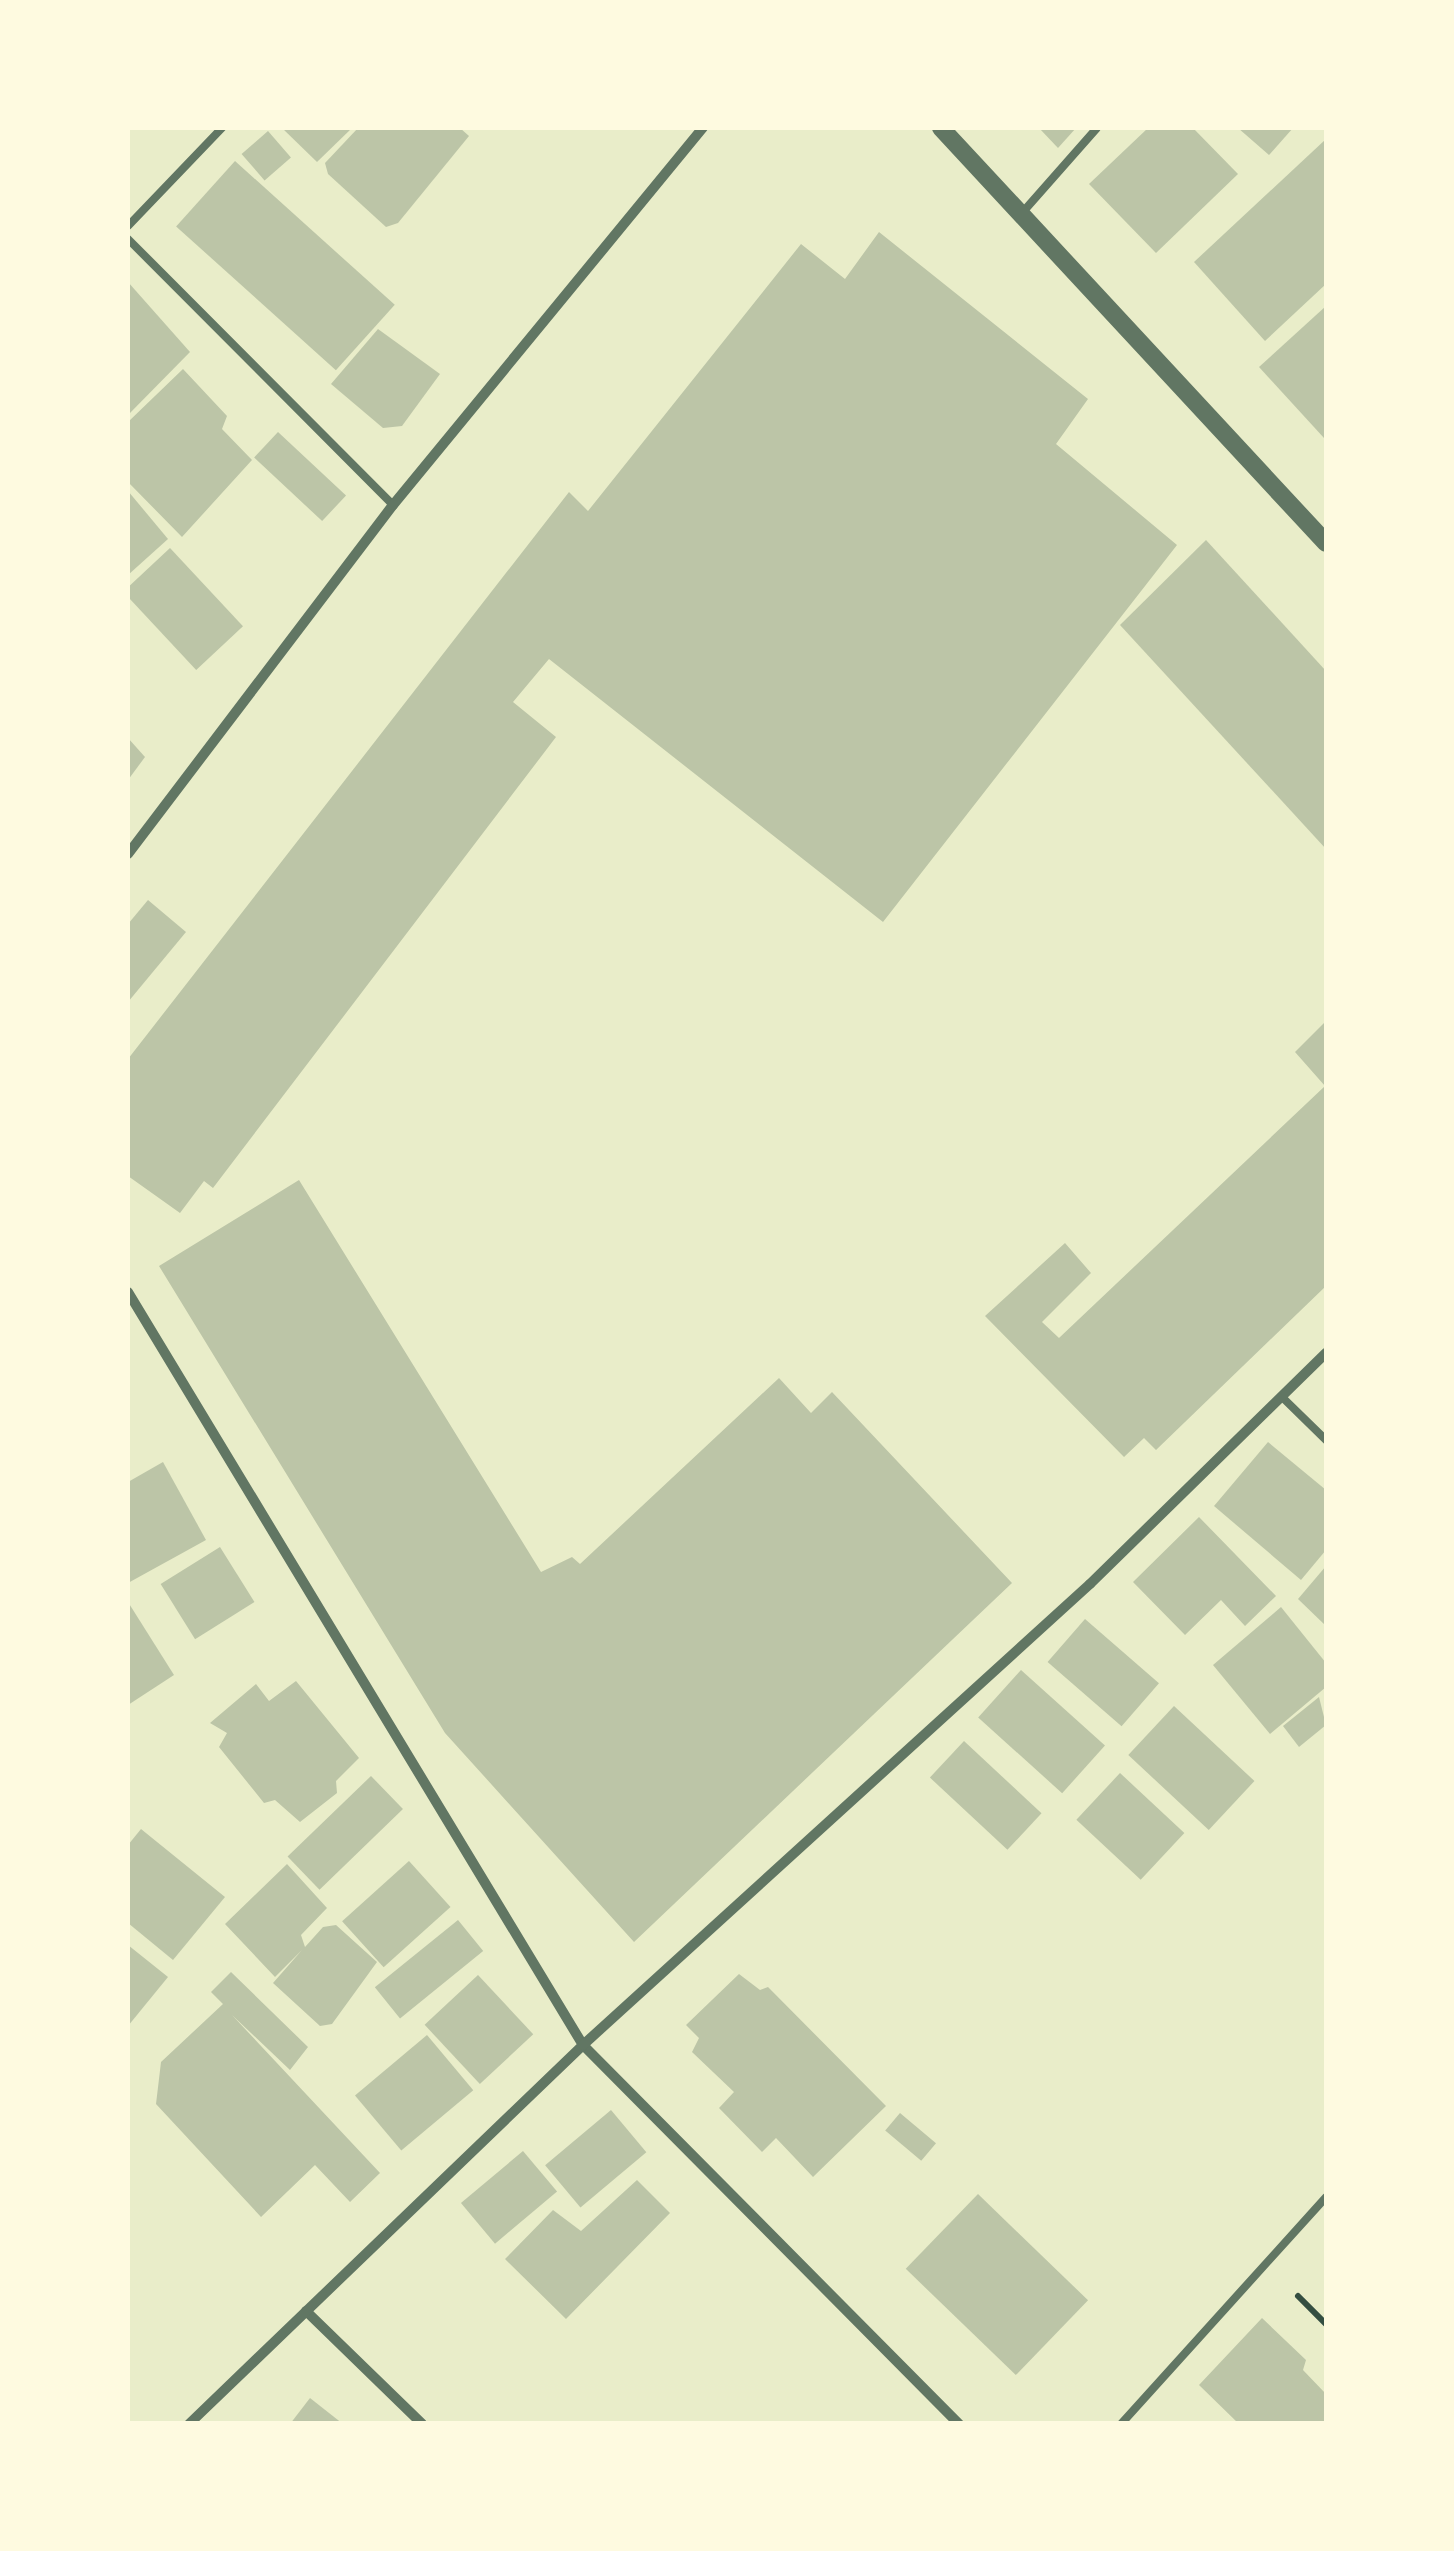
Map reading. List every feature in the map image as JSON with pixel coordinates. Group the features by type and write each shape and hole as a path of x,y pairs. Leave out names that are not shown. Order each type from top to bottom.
{"street":[{"path":"128,854 393,504 703,128"},
{"path":"941,128 1326,543"},
{"path":"128,1292 583,2045 959,2424"},
{"path":"189,2424 583,2045 1090,1584 1326,1353"},
{"path":"306,2311 422,2424"}],"lane":[{"path":"128,226 222,128"},
{"path":"1022,213 1098,128"},
{"path":"128,239 393,504"},
{"path":"1282,1397 1326,1440"},
{"path":"1120,2424 1326,2196"}],"building":[{"path":"282,128 352,128 317,162"},
{"path":"358,128 460,128 469,136 398,223 386,227 328,174 325,163"},
{"path":"1039,128 1076,128 1058,148"},
{"path":"1148,128 1193,128 1238,174 1156,253 1089,184"},
{"path":"1238,128 1293,128 1269,155"},
{"path":"268,131 291,157 265,180 242,154"},
{"path":"1326,139 1326,284 1265,341 1194,262"},
{"path":"235,161 395,305 336,370 176,226"},
{"path":"879,232 1088,399 1056,444 1177,545 883,922 549,659 513,702 556,737 213,1188 204,1181 180,1213 128,1176 128,1059 569,492 588,511 801,244 845,279"},
{"path":"128,282 190,352 128,415"},
{"path":"1326,306 1326,436 1324,438 1259,367"},
{"path":"378,329 440,374 402,426 383,428 331,384"},
{"path":"183,369 227,416 222,429 252,460 182,537 128,482 128,422"},
{"path":"278,432 346,495 322,521 254,458"},
{"path":"128,491 168,539 128,575"},
{"path":"1206,540 1326,671 1326,849 1120,625"},
{"path":"170,548 243,626 196,670 128,597 128,587"},
{"path":"128,738 145,757 128,780"},
{"path":"148,900 186,932 128,1002 128,924"},
{"path":"1326,1021 1326,1286 1156,1450 1144,1438 1124,1457 985,1316 1065,1243 1091,1273 1042,1322 1059,1338 1325,1086 1295,1052"},
{"path":"299,1180 541,1572 572,1557 580,1564 779,1378 811,1413 832,1392 1012,1583 634,1942 445,1733 159,1266"},
{"path":"1268,1442 1326,1490 1326,1550 1301,1580 1214,1506"},
{"path":"163,1462 206,1540 128,1583 128,1482"},
{"path":"1199,1517 1276,1596 1245,1626 1221,1600 1185,1635 1133,1582"},
{"path":"220,1547 254,1602 195,1639 161,1584"},
{"path":"1326,1566 1326,1626 1298,1599"},
{"path":"128,1602 174,1675 128,1705"},
{"path":"1281,1607 1326,1663 1326,1687 1270,1734 1213,1665"},
{"path":"1085,1619 1159,1683 1122,1726 1048,1662"},
{"path":"1021,1670 1105,1746 1062,1793 978,1718"},
{"path":"296,1681 359,1758 336,1781 337,1793 300,1822 275,1800 264,1803 219,1747 227,1733 210,1723 256,1684 269,1701"},
{"path":"1319,1697 1326,1725 1299,1747 1283,1726"},
{"path":"1174,1706 1254,1781 1209,1830 1128,1755"},
{"path":"964,1741 1042,1813 1007,1850 930,1778"},
{"path":"1120,1773 1184,1833 1141,1880 1076,1820"},
{"path":"371,1776 403,1809 320,1890 288,1857"},
{"path":"141,1829 225,1897 173,1960 128,1923 128,1845"},
{"path":"409,1861 450,1907 384,1967 342,1921"},
{"path":"287,1864 327,1908 301,1935 305,1947 323,1927 336,1925 377,1962 332,2024 320,2026 273,1983 302,1950 275,1977 225,1924"},
{"path":"458,1920 483,1951 400,2018 375,1987"},
{"path":"128,1945 168,1977 128,2026"},
{"path":"231,1972 308,2047 290,2070 232,2015 380,2173 350,2202 315,2165 261,2217 156,2104 161,2062 223,2004 211,1992"},
{"path":"739,1974 760,1990 768,1987 886,2106 813,2177 776,2138 762,2152 719,2108 734,2092 692,2052 699,2038 686,2025"},
{"path":"478,1975 533,2034 480,2084 425,2025"},
{"path":"427,2035 473,2090 401,2151 355,2095"},
{"path":"611,2110 646,2152 580,2207 545,2165"},
{"path":"900,2113 936,2143 921,2161 885,2131"},
{"path":"523,2151 557,2192 495,2244 461,2203"},
{"path":"637,2180 670,2213 566,2319 505,2259 553,2210 581,2231"},
{"path":"978,2194 1088,2300 1016,2375 906,2269"},
{"path":"1262,2318 1306,2360 1303,2370 1326,2394 1326,2424 1239,2424 1199,2385"},
{"path":"310,2398 343,2424 290,2424"}]}
